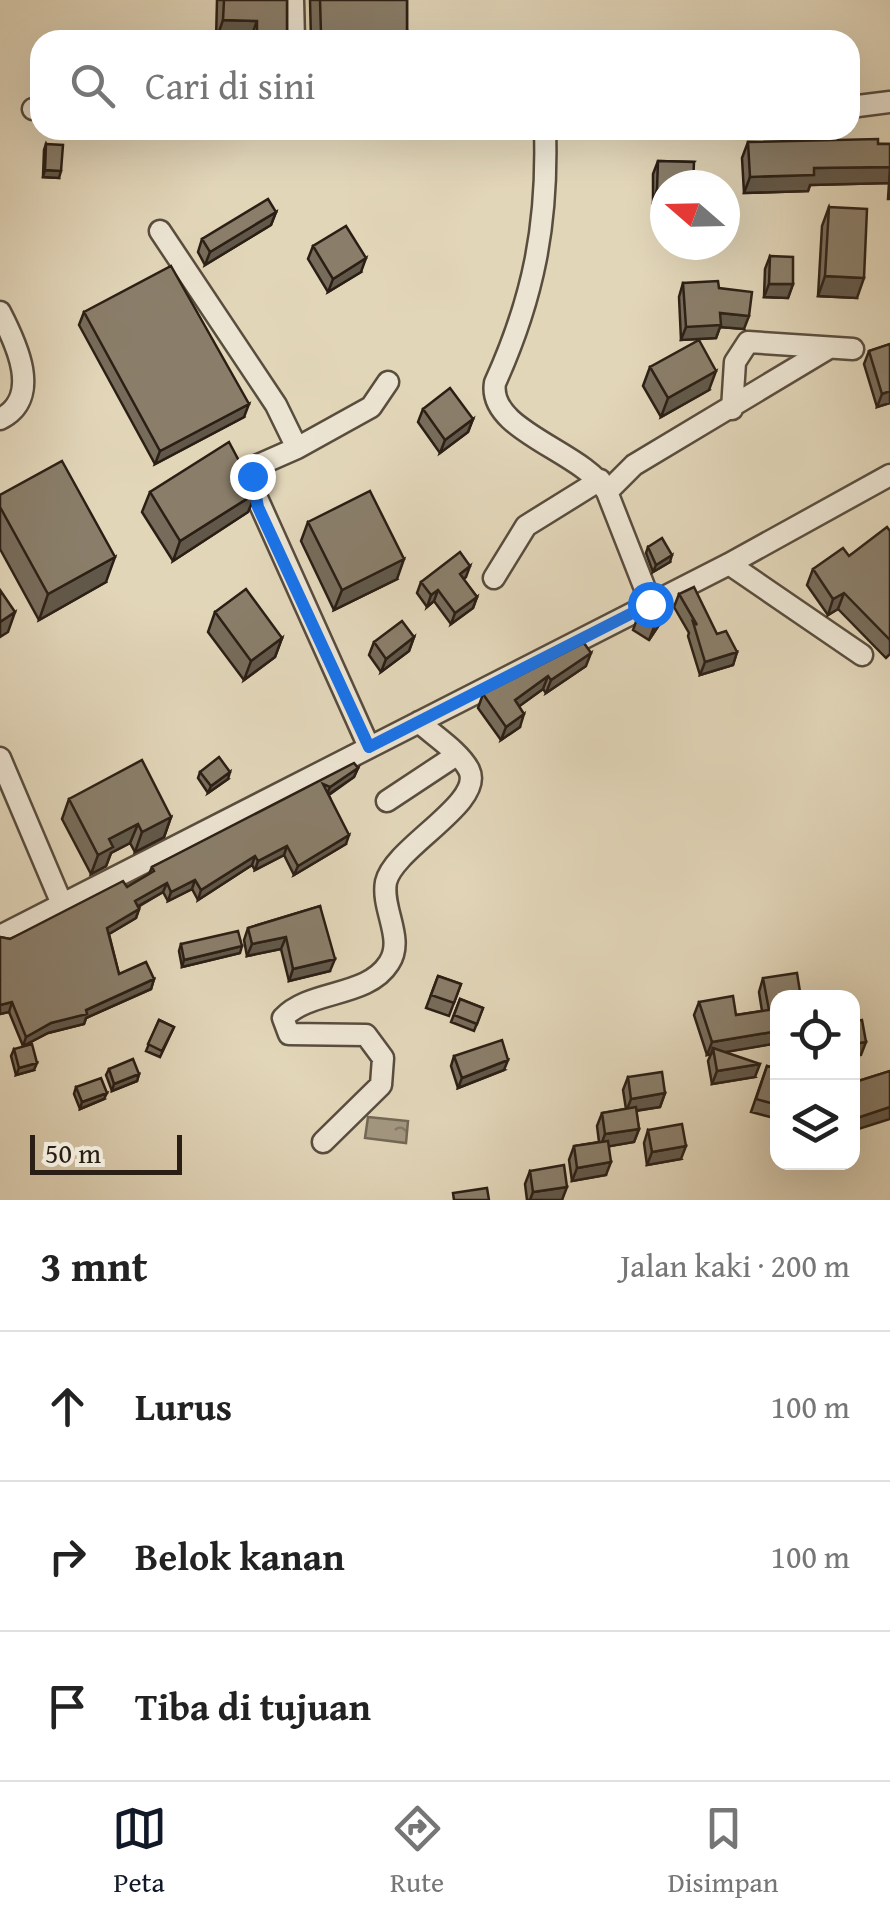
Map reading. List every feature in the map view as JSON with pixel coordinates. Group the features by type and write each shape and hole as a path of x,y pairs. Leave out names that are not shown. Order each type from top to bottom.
{"street":[{"path":"293,0 294,30"},
{"path":"860,106 890,102"},
{"path":"545,140 547,200 534,272 495,383 494,399 506,417 603,486 650,604"},
{"path":"160,230 276,405 296,448"},
{"path":"0,312 19,356 23,387 16,408 0,420"},
{"path":"732,409 735,362 743,345 756,341 853,349"},
{"path":"494,578 526,526 603,486 829,348"},
{"path":"369,747 253,489 256,466 371,407 388,382"},
{"path":"0,936 729,564 890,474"},
{"path":"729,564 862,655"},
{"path":"323,1142 381,1085 383,1058 366,1034 305,1038 289,1034 283,1018 294,1007 373,979 390,962 396,940 384,906 387,877 402,856 464,798 471,781 468,768 419,722"},
{"path":"387,801 456,756"},
{"path":"0,758 62,904"}],"water":[{"path":"368,1117 408,1121 406,1143 365,1138"}],"building":[{"path":"224,0 287,0 287,30 257,30 257,21 223,20"},
{"path":"320,0 407,0 407,30 321,30"},
{"path":"878,139 878,144 890,144 890,167 814,168 814,175 750,177 748,142"},
{"path":"46,144 63,145 61,171 45,170"},
{"path":"658,161 694,162 694,170 658,170"},
{"path":"268,199 276,212 210,252 202,239"},
{"path":"829,207 867,209 864,278 825,276"},
{"path":"346,226 366,258 333,279 313,246"},
{"path":"770,256 793,257 793,284 769,284"},
{"path":"171,266 249,404 160,451 84,312"},
{"path":"718,281 719,288 752,292 749,316 720,313 721,325 686,327 683,283"},
{"path":"699,340 716,371 668,398 650,367"},
{"path":"890,344 890,391 882,394 869,351"},
{"path":"450,388 473,419 445,440 423,409"},
{"path":"229,442 256,493 180,541 150,492"},
{"path":"62,461 115,557 48,594 0,507 0,495"},
{"path":"370,491 404,559 342,590 308,522"},
{"path":"887,527 890,640 844,593 833,599 813,569 843,548 849,556"},
{"path":"662,538 672,555 656,565 648,547"},
{"path":"460,552 470,566 460,574 477,597 455,613 438,590 431,595 421,582"},
{"path":"694,587 717,634 726,631 737,652 705,662 693,622 697,625 679,594"},
{"path":"246,589 282,638 251,661 215,612"},
{"path":"0,590 15,612 0,622"},
{"path":"663,602 668,605 654,627 638,616"},
{"path":"402,621 414,637 386,659 374,642"},
{"path":"584,643 591,653 551,680 548,676 515,700 524,714 506,727 483,694"},
{"path":"219,757 230,772 211,786 200,772"},
{"path":"142,760 171,817 142,832 138,824 109,839 113,847 98,855 69,799"},
{"path":"354,763 358,768 330,787 323,784 349,835 298,866 287,846 258,861 255,856 201,890 195,880 171,892 167,883 135,901 139,909 107,928 119,974 146,962 154,979 86,1010 87,1014 51,1023 26,1037 12,1002 0,1005 0,937 10,939 123,881 127,887 154,871 152,867"},
{"path":"320,906 335,959 293,969 286,937 252,944 248,928"},
{"path":"238,931 242,946 184,960 181,944"},
{"path":"797,973 800,990 770,990 770,1032 712,1042 699,1002 733,996 736,1015 769,1010 763,978"},
{"path":"438,976 461,984 454,1003 431,995"},
{"path":"460,999 483,1008 477,1024 454,1015"},
{"path":"159,1020 174,1027 162,1051 148,1044"},
{"path":"860,1020 866,1042 860,1043"},
{"path":"502,1040 508,1060 462,1078 454,1056"},
{"path":"32,1044 37,1063 19,1068 14,1049"},
{"path":"713,1048 760,1064 717,1071"},
{"path":"133,1059 139,1074 114,1084 109,1069"},
{"path":"767,1066 770,1067 770,1103 756,1099"},
{"path":"890,1071 890,1107 860,1117 860,1080"},
{"path":"662,1072 665,1093 631,1099 628,1077"},
{"path":"101,1078 107,1093 82,1102 76,1087"},
{"path":"636,1107 639,1129 605,1134 602,1113"},
{"path":"682,1124 686,1146 652,1152 648,1130"},
{"path":"608,1141 611,1162 577,1168 574,1146"},
{"path":"564,1165 567,1187 533,1192 530,1171"},
{"path":"487,1188 489,1200 454,1200 453,1193"}],"route":[{"path":"252,476 258,507 369,747 650,604"}]}
